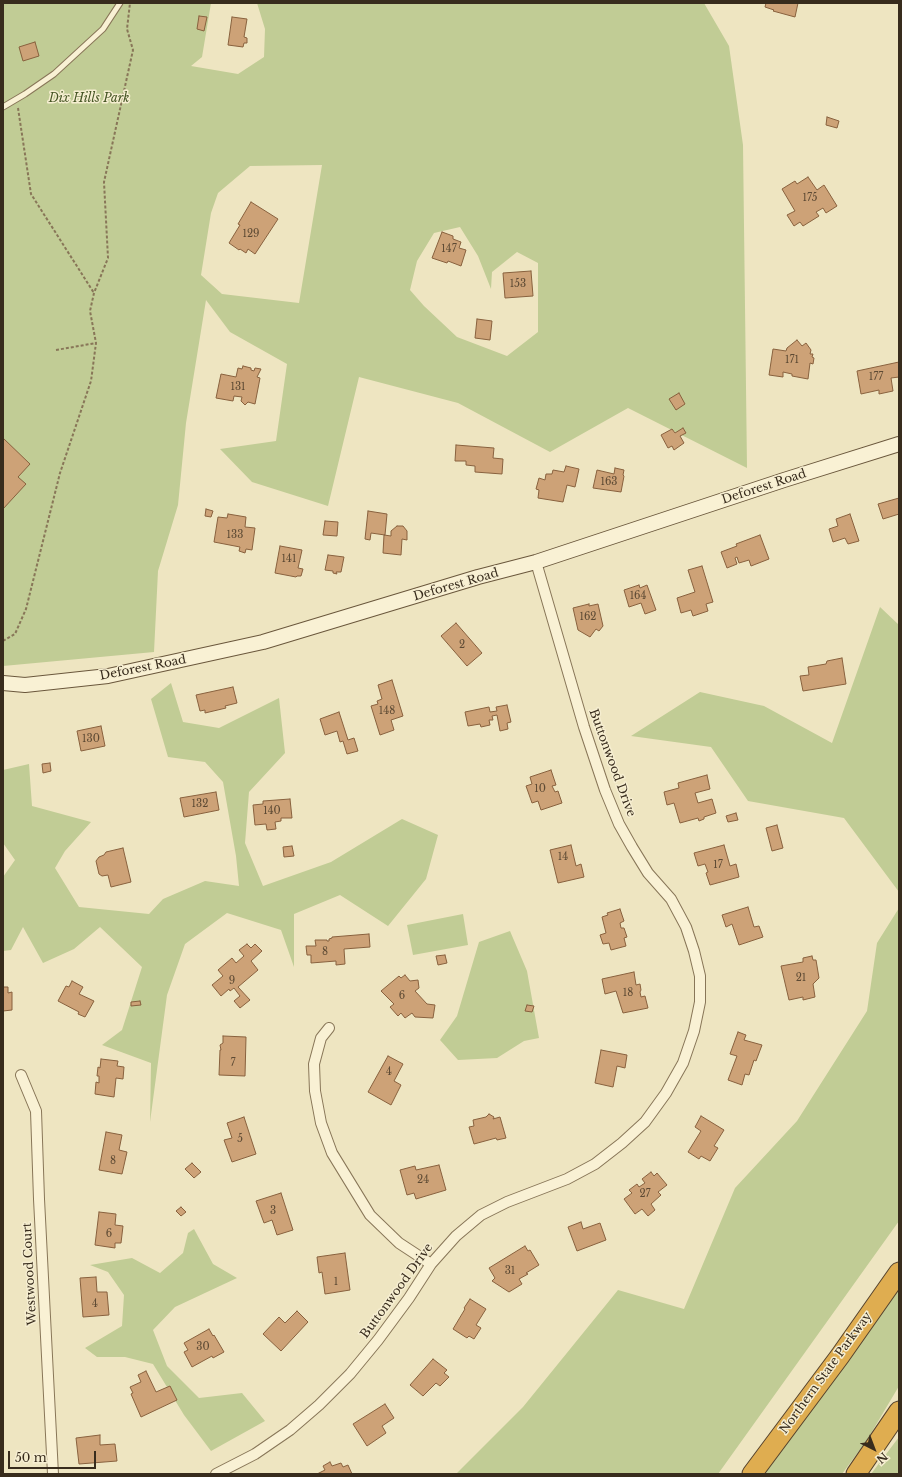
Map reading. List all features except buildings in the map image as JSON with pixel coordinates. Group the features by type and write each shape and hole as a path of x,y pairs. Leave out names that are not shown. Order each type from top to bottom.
{"highway":[{"name":"Northern State Parkway","path":"752,1474 840,1356 899,1272"},
{"path":"856,1474 899,1411"}],"street":[{"name":"Deforest Road","path":"3,683 25,685 108,676 263,642 478,577 536,562 784,480 899,444"},
{"name":"Buttonwood Drive","path":"216,1474 255,1454 290,1430 319,1405 350,1374 378,1340 431,1264 456,1236 481,1215 507,1202 567,1179 595,1164 622,1143 645,1122 666,1093 683,1063 694,1031 700,1002 700,976 694,951 686,926 671,899 648,873 632,847 619,824 605,790 584,727 536,562"},
{"path":"328,1028 321,1038 314,1064 315,1091 321,1123 332,1153 350,1185 370,1215 399,1243 431,1264"},
{"name":"Westwood Court","path":"21,1075 36,1111 53,1474"}],"lane":[{"path":"3,107 54,74 103,29 120,3"}],"path":[{"path":"3,641 15,634 26,609 60,473 91,381 96,343 90,311 94,293 108,258 104,182 133,50 127,29 130,3"},
{"path":"16,99 31,194 94,293"},
{"path":"56,350 96,343"}],"green space":[{"name":"Dix Hills Park","path":"3,3 211,3 202,57 191,66 238,74 264,57 265,29 257,3 704,3 729,46 743,145 747,468 628,408 550,452 458,403 359,377 328,506 252,482 220,449 276,441 287,364 230,332 206,300 186,423 178,505 158,571 154,652 3,666","holes":["322,165 299,303 222,294 201,275 211,213 218,193 250,166","460,227 478,256 491,289 492,272 517,252 538,263 538,332 507,356 457,337 424,306 410,290 417,261 434,233"]},
{"path":"880,607 899,625 899,892 844,818 748,801 711,747 631,736 700,692 764,706 832,743"},
{"path":"171,683 183,722 219,728 279,698 285,753 249,792 245,843 263,886 331,862 402,819 438,835 426,879 388,926 340,895 294,914 294,967 281,930 227,913 185,944 167,995 150,1122 151,1063 102,1045 122,1030 142,967 100,927 74,949 43,963 23,927 11,950 3,951 3,877 15,860 3,843 3,770 29,764 32,806 91,822 65,851 55,868 79,907 149,914 163,899 205,881 239,886 236,856 223,782 205,762 168,757 151,699"},
{"path":"899,908 899,1221 718,1474 456,1474 523,1407 618,1290 684,1309 735,1188 797,1121 867,1011 877,943"},
{"path":"463,914 468,945 413,955 407,925"},
{"path":"510,931 527,971 539,1038 524,1041 497,1058 458,1060 440,1040 457,1016 479,942"},
{"path":"194,1229 213,1264 237,1278 175,1307 153,1330 167,1366 199,1398 242,1393 265,1421 211,1451 184,1415 153,1364 125,1357 97,1357 85,1348 122,1326 124,1295 108,1272 90,1265 132,1258 160,1273 183,1253 188,1233"},
{"path":"899,1284 899,1386 867,1440 842,1474 760,1474"},
{"path":"899,1437 899,1474 871,1474"}]}
